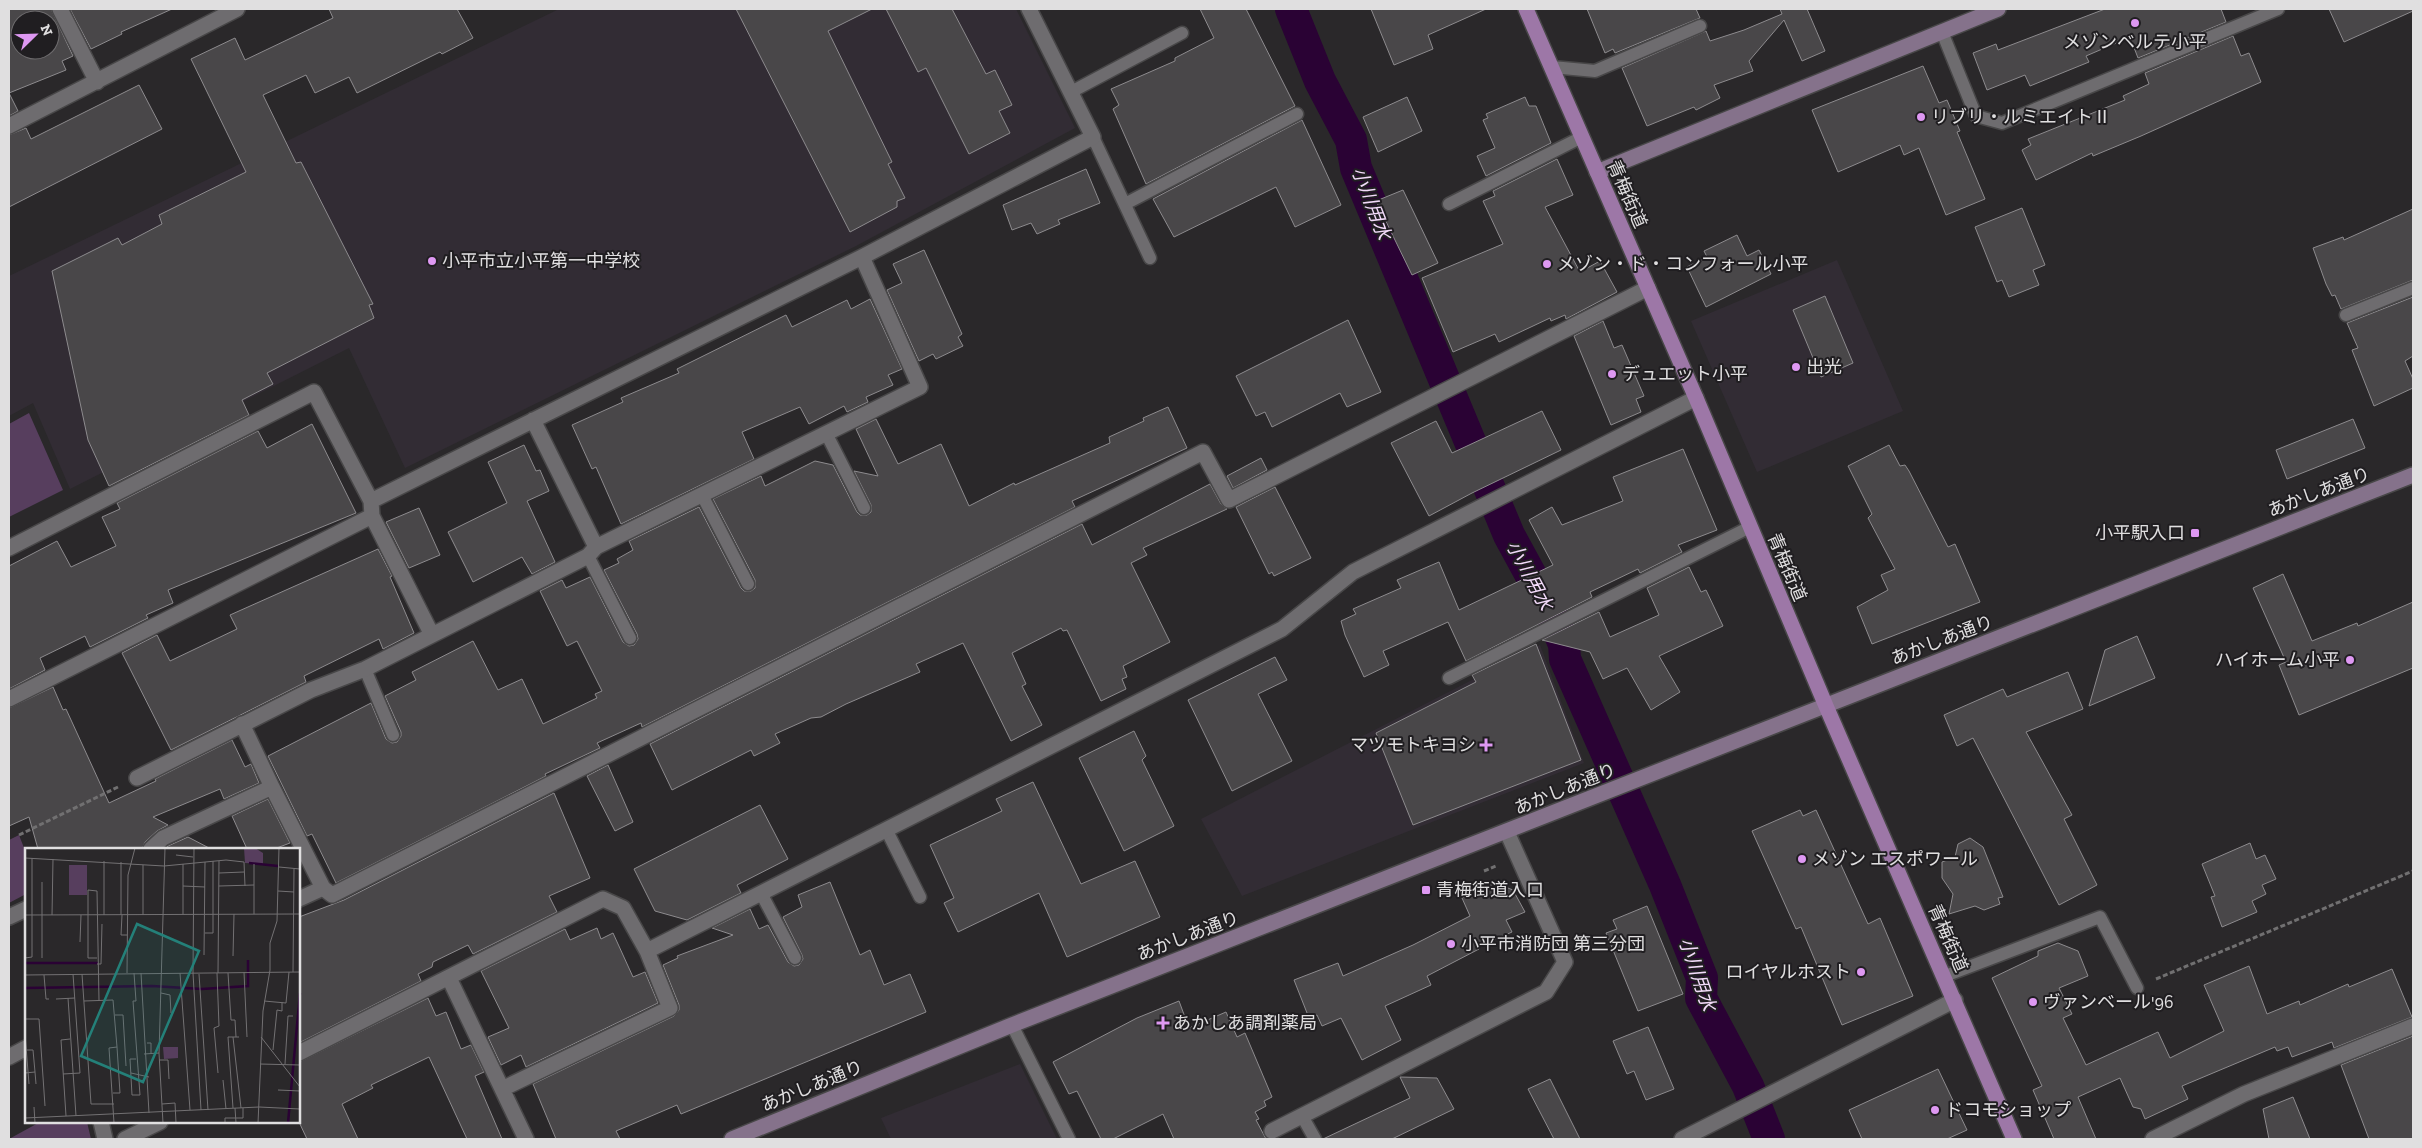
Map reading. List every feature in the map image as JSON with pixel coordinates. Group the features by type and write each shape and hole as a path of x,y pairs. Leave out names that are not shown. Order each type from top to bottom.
{"main road":[{"name":"青梅街道","path":"1526,9 1696,398 1826,706 1945,976 2014,1139"}],"street":[{"path":"60,9 98,82"},
{"path":"9,126 237,9"},
{"path":"9,699 372,508 534,420 862,258 1093,137 1029,9"},
{"path":"1597,172 1998,9"},
{"path":"137,778 311,690 365,669 702,495 920,387 862,258"},
{"path":"242,724 323,888 332,895 1203,452 1228,500 1648,288"},
{"path":"9,548 314,392 372,508 432,635"},
{"path":"647,951 1282,629 1353,572 1696,398"},
{"path":"534,420 592,552"},
{"name":"あかしあ通り","path":"732,1139 1012,1025 2413,476"},
{"path":"152,848 163,838 272,787"},
{"path":"1272,1131 1546,992 1565,962 1507,832"},
{"path":"300,899 323,888"},
{"path":"300,1052 602,899 623,908 647,951 670,1008 502,1089"},
{"path":"9,917 25,909"},
{"path":"449,978 526,1139"},
{"path":"1682,1139 1955,1000"},
{"path":"2153,1139 2244,1094 2413,1026"},
{"path":"9,1057 25,1049"},
{"path":"102,1123 105,1139"},
{"path":"125,1139 158,1123"}],"lane":[{"path":"1942,32 1976,116 2002,123 2278,9"},
{"path":"1552,67 1595,71 1700,26"},
{"path":"1071,92 1182,33"},
{"path":"1125,204 1297,114"},
{"path":"1093,137 1150,258"},
{"path":"1449,204 1582,137"},
{"path":"2346,315 2413,288"},
{"path":"826,433 864,508"},
{"path":"702,495 748,584"},
{"path":"1449,678 1750,526"},
{"path":"592,552 630,638"},
{"path":"365,669 393,735"},
{"path":"886,830 920,897"},
{"path":"761,893 795,958"},
{"path":"1945,976 2100,917 2137,988"},
{"path":"1012,1025 1069,1139"},
{"path":"1302,1116 1315,1139"}],"path":[{"path":"19,835 137,778"},
{"path":"2137,988 2413,871"}],"shaded area":[{"name":"小平市立小平第一中学校","path":"559,9 1016,9 1075,128 856,246 405,468 349,348 70,489 33,403 9,416 9,276"},
{"path":"1837,260 1903,411 1757,472 1691,321"},
{"path":"29,413 63,490 9,517 9,424"},
{"path":"1540,645 1584,763 1242,896 1201,819"},
{"path":"19,835 25,850 25,895 9,903 9,840"},
{"path":"1020,1064 1057,1139 891,1139 881,1118"},
{"path":"38,1123 87,1123 91,1139 9,1139"}],"building":[{"path":"9,9 51,10 10,10 10,60 60,60 60,28 73,56 62,61 66,70 9,93"},
{"path":"70,9 172,9 121,32 122,34 91,49"},
{"path":"329,9 457,9 473,38 357,93 349,77 315,93 306,75 263,95 296,163 301,162 373,304 369,305 374,318 267,373 273,384 242,400 249,415 109,486 88,440 52,271 118,238 122,245 162,224 159,215 246,172 191,59 235,38 245,60 333,18"},
{"path":"736,9 872,9 828,31 892,162 888,164 905,198 897,201 897,207 850,232"},
{"path":"886,9 952,9 986,74 995,70 1012,105 999,111 1010,133 969,154 926,68 918,72"},
{"path":"1200,9 1246,9 1295,106 1146,184 1113,109 1119,105 1111,89 1175,61 1175,58 1214,38"},
{"path":"1371,9 1486,9 1428,35 1433,49 1394,65"},
{"path":"1587,9 1696,9 1700,18 1615,53 1613,49 1605,53"},
{"path":"1780,9 1807,9 1825,51 1802,61 1784,20 1749,61 1753,71 1714,85 1720,98 1696,110 1694,107 1647,126 1622,68 1706,31 1710,41 1744,30 1782,14"},
{"path":"2105,9 2221,9 2226,22 2138,58 2130,37 2086,56 2089,62 2030,86 2025,75 1987,90 1973,53 1996,44 1998,50"},
{"path":"2329,9 2413,9 2413,11 2344,42"},
{"path":"2233,36 2241,56 2249,53 2261,82 2141,136 2093,156 2092,153 2036,180 2022,150 2031,145 2028,139 2125,100 2123,96 2149,84 2145,73"},
{"path":"1923,66 1939,103 1947,100 1960,131 1957,132 1985,199 1946,215 1919,148 1904,155 1900,145 1838,172 1812,110"},
{"path":"139,85 162,129 9,207 9,135 26,128 31,139"},
{"path":"9,93 18,111 9,116"},
{"path":"1407,97 1422,131 1378,152 1363,117"},
{"path":"1525,97 1529,106 1536,106 1551,143 1486,176 1477,156 1495,148 1483,120 1488,118 1486,114"},
{"path":"1302,120 1341,205 1295,227 1276,187 1174,237 1153,199"},
{"path":"1557,159 1573,195 1545,207 1580,272 1600,261 1617,292 1566,319 1565,315 1551,321 1550,318 1499,342 1495,334 1453,352 1422,278 1503,244 1483,201 1495,196 1493,191"},
{"path":"1086,169 1100,203 1058,220 1060,224 1037,234 1031,223 1012,230 1003,205"},
{"path":"1403,190 1438,263 1412,275 1376,201"},
{"path":"2022,208 2045,265 2033,270 2039,285 2009,297 2002,280 1997,282 1975,227"},
{"path":"2413,209 2413,280 2341,309 2335,295 2332,296 2326,284 2313,248 2343,237 2344,240"},
{"path":"1737,235 1747,256 1759,250 1771,274 1706,307 1687,267 1707,257 1704,251"},
{"path":"924,250 962,334 958,337 963,346 936,359 933,354 919,361 887,290 902,283 893,264"},
{"path":"1825,296 1853,363 1821,377 1793,310"},
{"path":"2413,297 2413,356 2405,361 2413,379 2413,388 2374,406 2352,350 2358,348 2347,323"},
{"path":"870,299 902,369 888,375 893,385 866,397 868,402 847,412 844,406 809,424 800,407 742,432 754,459 621,524 596,467 592,469 572,425 623,402 621,398 679,373 677,369 786,315 792,327 847,300 851,309"},
{"path":"1348,320 1381,392 1347,407 1340,393 1272,427 1265,412 1256,416 1236,376"},
{"name":"デュエット小平","path":"1603,321 1614,348 1622,345 1644,396 1636,399 1641,412 1611,425 1574,336"},
{"path":"1168,407 1187,448 1072,501 1075,507 642,727 641,723 597,743 600,748 545,774 546,776 336,883 312,834 307,836 268,756 371,703 386,739 392,743 397,742 401,732 385,696 416,680 412,672 473,641 498,690 522,679 543,724 597,698 595,694 602,691 577,641 567,646 540,591 562,580 566,588 590,577 623,642 629,646 634,645 638,639 637,634 604,570 619,563 617,559 633,550 629,541 699,507 741,588 744,591 751,591 755,588 755,580 713,499 761,476 765,486 815,461 833,465 857,512 860,515 867,515 871,512 871,505 854,471 878,476 856,429 876,419 898,464 941,444 969,506 1014,483 1015,485 1110,443 1109,437 1144,421 1143,418"},
{"path":"1542,411 1561,450 1429,516 1391,443 1436,421 1452,453"},
{"path":"2353,419 2365,448 2287,479 2276,450"},
{"path":"312,424 356,513 168,590 173,603 146,615 148,618 90,647 85,636 40,658 45,670 9,689 9,566 57,541 71,567 116,546 102,517 120,509 117,503 258,431 267,448"},
{"path":"524,445 536,471 540,470 549,491 527,501 555,562 532,574 522,557 473,582 448,532 507,503 488,462"},
{"path":"1889,445 1900,466 1905,465 1909,471 1948,547 1955,544 1980,602 1872,644 1857,607 1888,590 1881,575 1895,569 1868,518 1872,514 1848,466"},
{"path":"1683,449 1717,530 1678,545 1682,552 1640,573 1638,569 1590,592 1592,597 1466,661 1448,622 1383,651 1389,665 1364,677 1345,635 1341,621 1356,614 1353,609 1401,588 1397,580 1439,562 1459,610 1553,565 1529,520 1552,507 1562,525 1623,501 1613,477"},
{"path":"1261,458 1267,470 1233,488 1227,476"},
{"path":"1210,484 1221,504 1227,509 1143,548 1147,555 1131,563 1170,642 1123,666 1127,677 1122,679 1126,689 1101,701 1067,630 1063,631 1061,628 1012,653 1026,684 1022,686 1042,725 1011,741 963,643 916,664 920,672 821,717 811,718 775,734 780,743 754,756 751,750 672,790 650,744 1082,524 1092,545"},
{"path":"1275,487 1311,558 1274,576 1272,572 1269,574 1236,507"},
{"path":"419,508 440,555 409,568 386,522"},
{"path":"378,549 392,576 390,577 414,633 383,649 379,639 304,676 306,682 171,750 122,653 157,635 170,661 237,629 230,615"},
{"path":"1689,567 1701,592 1706,590 1723,626 1659,656 1680,692 1651,710 1627,668 1603,679 1590,652 1542,640 1599,612 1610,637 1659,615 1647,588"},
{"name":"ハイホーム小平","path":"2283,574 2312,641 2357,623 2358,626 2413,602 2413,668 2299,715 2279,665 2286,662 2253,588"},
{"path":"2137,636 2155,678 2089,706 2105,650"},
{"path":"1536,644 1581,760 1413,825 1376,733 1476,682 1472,675"},
{"path":"1275,657 1287,680 1258,694 1292,761 1232,791 1188,700"},
{"path":"2068,672 2083,709 2026,732 2072,815 2064,819 2097,885 2059,905 1973,738 1957,746 1944,715 2003,689 2007,697"},
{"path":"53,687 63,710 66,709 109,803 156,781 155,779 232,740 245,767 251,764 259,783 224,799 220,789 153,817 168,825 157,831 145,842 142,848 38,848 29,817 9,826 9,708"},
{"path":"1134,731 1146,756 1142,760 1174,826 1124,851 1079,758"},
{"path":"608,765 633,822 615,831 587,776"},
{"path":"1033,782 1081,884 1135,861 1160,917 1067,957 1039,893 958,932 944,903 954,898 930,845 1002,811 996,799"},
{"path":"554,793 590,878 549,896 557,912 473,954 468,945 433,962 432,967 418,974 421,981 300,1042 300,917 344,900"},
{"path":"268,799 290,843 277,848 247,848 232,816"},
{"path":"760,805 788,859 737,885 741,893 687,920 655,911 634,869"},
{"path":"1800,810 1803,816 1816,810 1868,924 1880,918 1913,996 1842,1025 1801,927 1796,929 1752,831"},
{"path":"188,837 209,848 166,848"},
{"path":"1970,838 1983,847 2003,897 1998,898 2000,904 1984,910 1975,906 1949,914 1953,894 1942,878 1942,862 1955,857 1958,844"},
{"path":"2250,843 2256,859 2265,855 2276,879 2262,885 2266,894 2252,901 2257,912 2222,927 2211,897 2215,896 2202,864"},
{"path":"830,882 860,955 870,950 884,985 910,974 926,1012 681,1114 677,1105 616,1131 620,1139 556,1139 533,1084 674,1016 679,1010 679,1005 663,965 678,958 677,956 733,935 712,928 750,909 759,929 768,925 788,962 794,966 799,965 803,959 802,955 783,917 802,907 798,895"},
{"path":"1495,883 1513,890 1525,912 1506,920 1512,932 1478,947 1479,949 1427,976 1431,985 1385,1006 1401,1040 1362,1060 1341,1018 1322,1026 1317,1015 1309,1018 1294,980 1338,963 1343,976 1413,945 1470,916 1462,898"},
{"path":"1647,906 1683,994 1638,1011 1606,933 1617,929 1613,920"},
{"path":"597,928 601,939 613,933 633,977 645,972 658,1003 526,1067 521,1055 501,1065 488,1037 509,1028 481,971 565,929 570,940"},
{"path":"2058,943 2078,951 2088,976 2059,988 2072,1014 2063,1018 2086,1065 2158,1032 2170,1058 2224,1031 2204,985 2249,966 2267,1014 2299,1001 2300,1005 2348,984 2349,987 2392,969 2412,1017 2334,1048 2332,1042 2292,1057 2288,1047 2277,1051 2275,1047 2182,1086 2188,1099 2145,1119 2141,1109 2133,1107 2120,1078 2078,1097 2096,1139 2054,1139 2033,1090 2042,1086 1992,978 2038,956 2038,951"},
{"path":"428,998 436,1016 446,1012 461,1049 471,1045 484,1072 475,1076 502,1139 467,1139 429,1057 371,1085 373,1088 342,1104 358,1139 307,1139 299,1123 300,1062"},
{"path":"1179,1001 1189,1028 1226,1012 1237,1037 1245,1033 1272,1097 1264,1101 1266,1106 1255,1112 1259,1119 1256,1120 1266,1139 1174,1139 1163,1114 1113,1139 1101,1139 1077,1091 1069,1094 1053,1062 1137,1018"},
{"path":"1648,1027 1674,1089 1646,1100 1634,1071 1627,1074 1613,1041"},
{"path":"2413,1036 2413,1139 2369,1139 2341,1065"},
{"path":"1938,1069 1967,1130 1947,1139 1862,1139 1849,1110"},
{"path":"1400,1077 1437,1078 1454,1109 1392,1139 1323,1139 1410,1098"},
{"path":"1550,1079 1580,1139 1554,1139 1528,1089"},
{"path":"2293,1097 2310,1139 2269,1139 2263,1109"}],"waterway":[{"name":"小川用水","path":"1291,9 1320,81 1351,140 1356,168 1509,535 1546,603 1564,644 1565,659 1665,885 1702,978 1701,998 1748,1086 1769,1139"}],"place":[{"name":"メゾンベルテ小平","path":"2135,23"},
{"name":"リブリ・ルミエイトⅡ","path":"1921,117"},
{"name":"小平市立小平第一中学校","path":"432,261"},
{"name":"メゾン・ド・コンフォール小平","path":"1547,264"},
{"name":"出光","path":"1796,367"},
{"name":"デュエット小平","path":"1612,374"},
{"name":"小平駅入口","path":"2195,533"},
{"name":"ハイホーム小平","path":"2350,660"},
{"name":"マツモトキヨシ","path":"1486,745"},
{"name":"メゾン エスポワール","path":"1802,859"},
{"name":"青梅街道入口","path":"1426,890"},
{"name":"小平市消防団 第三分団","path":"1451,944"},
{"name":"ロイヤルホスト","path":"1861,972"},
{"name":"ヴァンベール'96","path":"2033,1002"},
{"name":"あかしあ調剤薬局","path":"1163,1023"},
{"name":"ドコモショップ","path":"1935,1110"}]}
